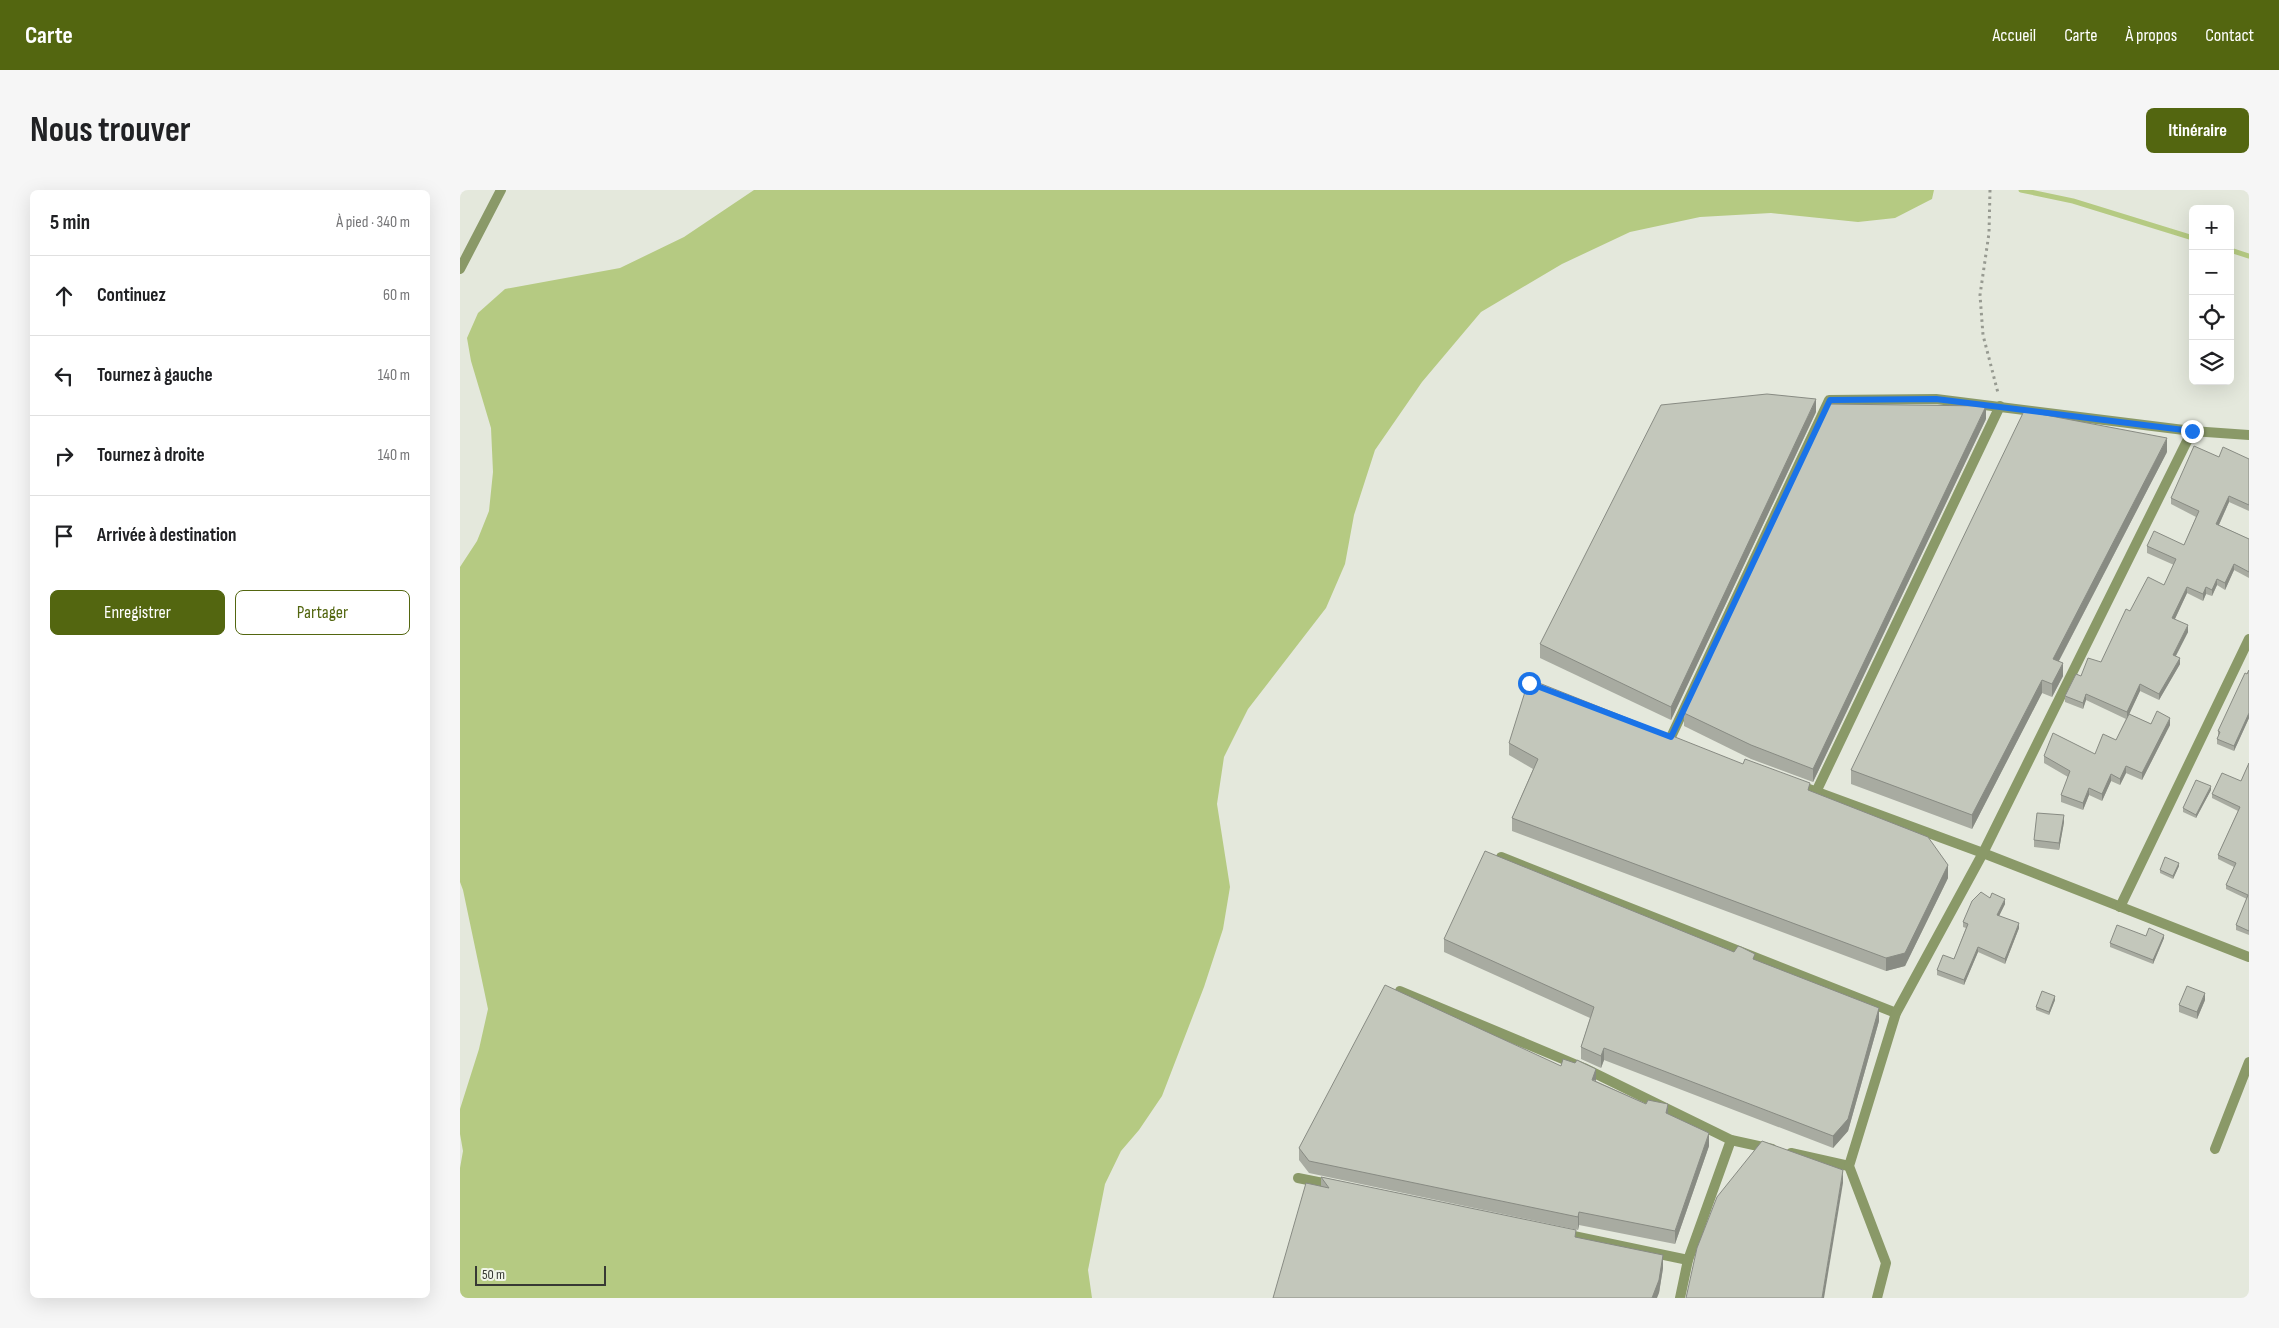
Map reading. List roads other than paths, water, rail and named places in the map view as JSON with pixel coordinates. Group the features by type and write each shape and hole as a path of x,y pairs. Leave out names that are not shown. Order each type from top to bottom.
{"street":[{"path":"460,269 501,190"},
{"path":"1671,737 1830,400 1936,399 2192,431 2249,435"},
{"path":"1816,792 2000,406"},
{"path":"1878,1298 1886,1263 1848,1166 1896,1013 1983,853 2192,431"},
{"path":"2120,907 2249,639"},
{"path":"1789,782 1983,853 2249,957"},
{"path":"1501,857 1896,1013"},
{"path":"1400,991 1584,1068 1731,1140 1848,1166"},
{"path":"2215,1149 2249,1062"},
{"path":"1680,1298 1688,1260 1731,1140"},
{"path":"1298,1178 1347,1188"},
{"path":"1552,1232 1688,1260"}],"waterway":[{"path":"2021,190 2073,201 2189,237"},
{"path":"2234,251 2249,256"}]}
